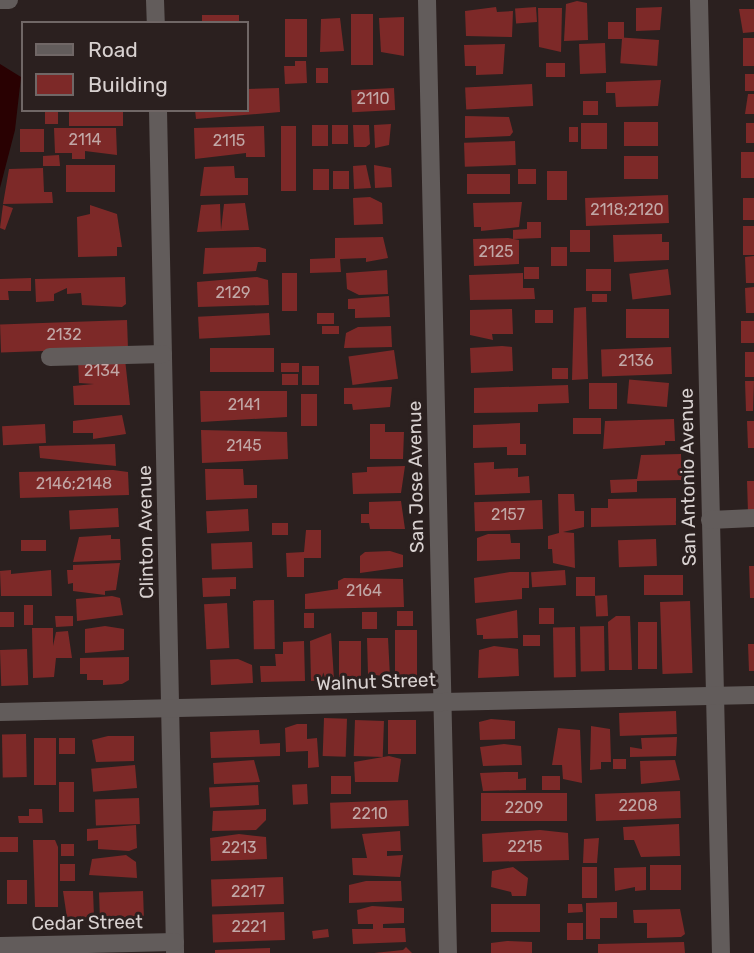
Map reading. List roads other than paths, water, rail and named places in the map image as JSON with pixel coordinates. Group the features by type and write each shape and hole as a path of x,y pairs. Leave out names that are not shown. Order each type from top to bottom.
{"street":[{"path":"0,0 9,0"},
{"path":"155,0 156,21"},
{"name":"San Jose Avenue","path":"427,0 448,953"},
{"name":"San Antonio Avenue","path":"699,0 721,953"},
{"name":"Clinton Avenue","path":"158,112 175,947"},
{"path":"51,357 163,354"},
{"path":"710,520 754,518"},
{"name":"Walnut Street","path":"0,712 754,695"},
{"name":"Cedar Street","path":"0,946 175,947"}]}
